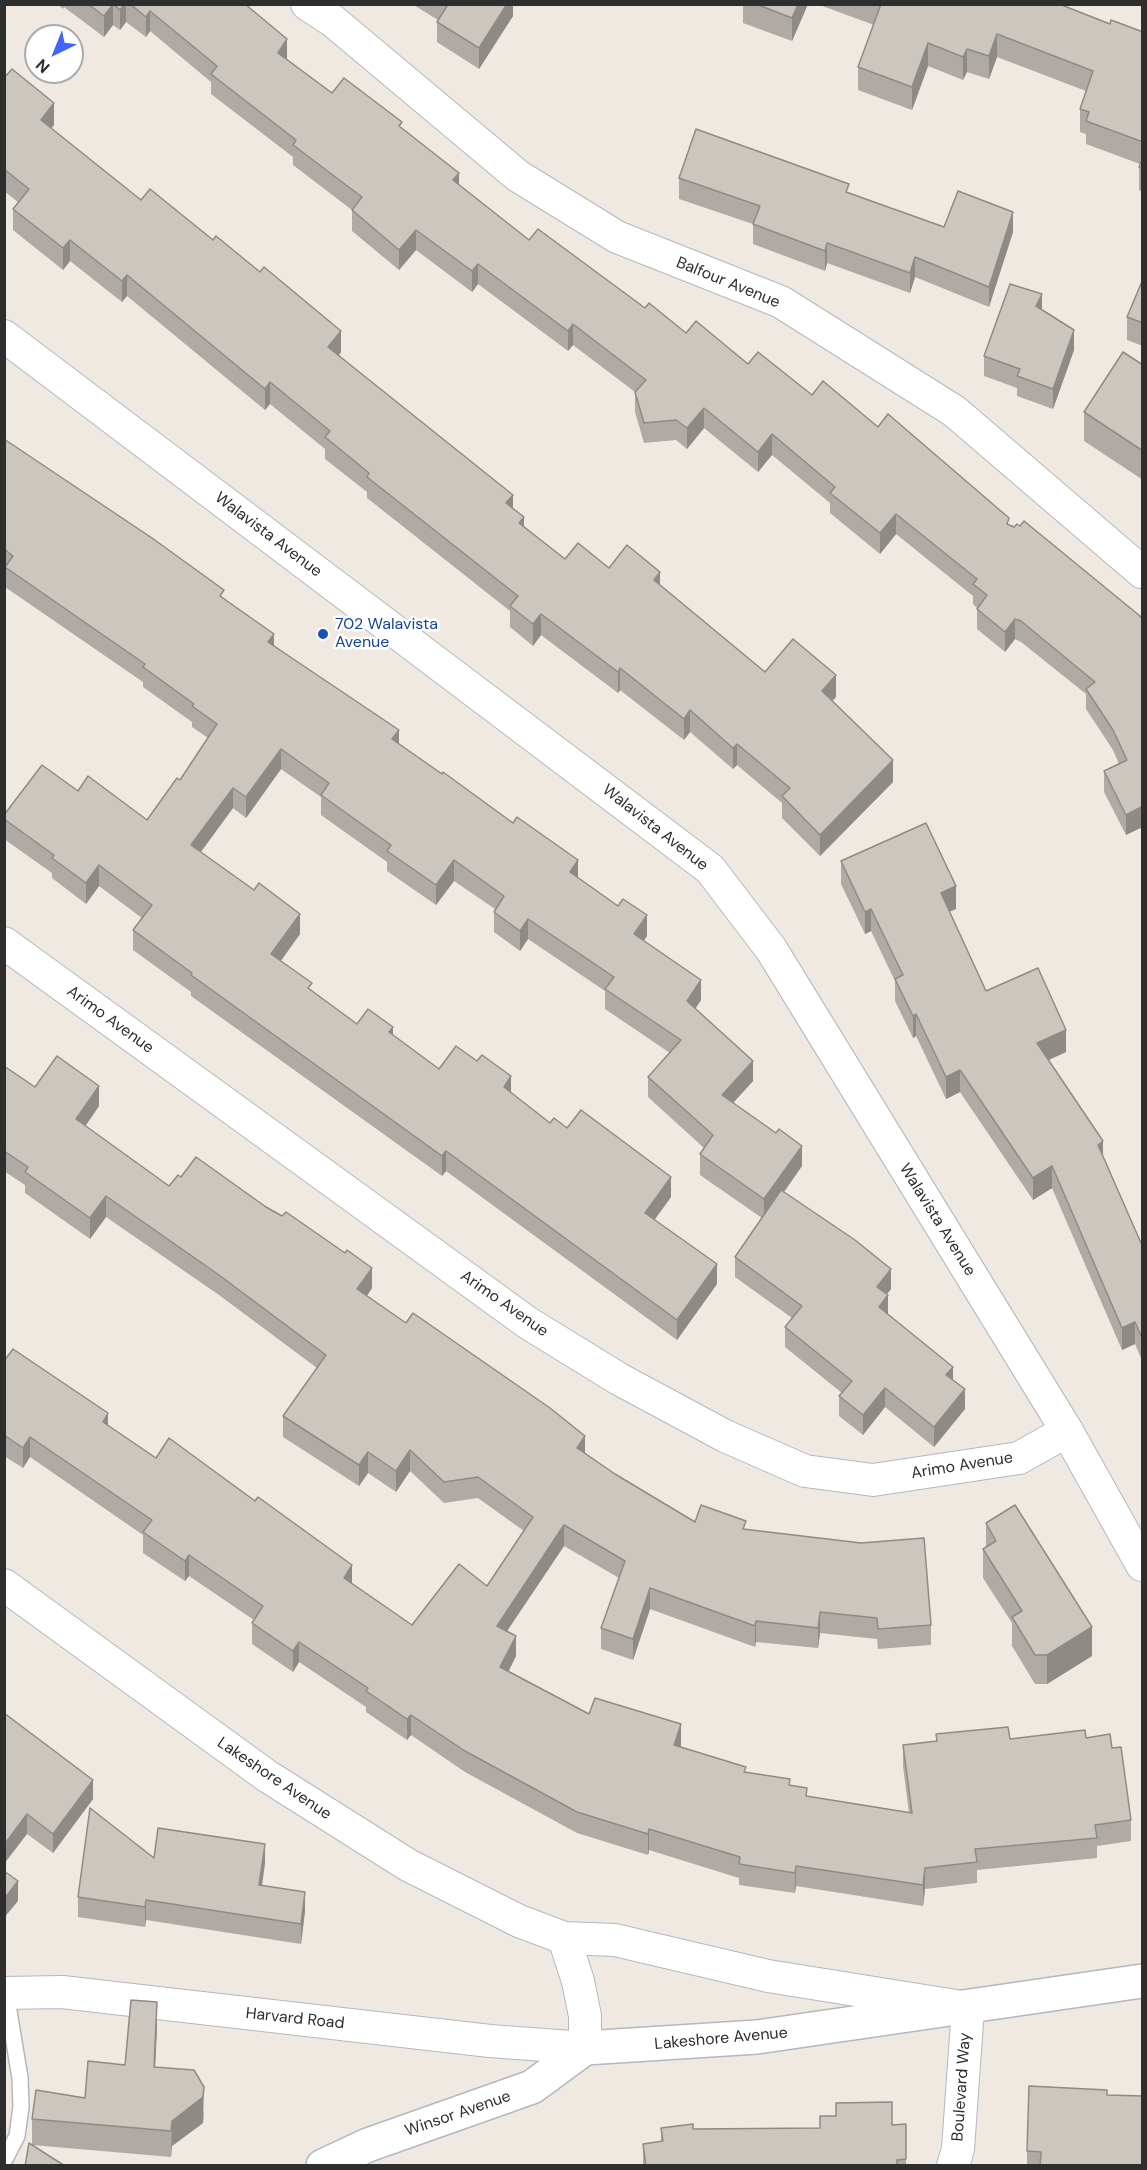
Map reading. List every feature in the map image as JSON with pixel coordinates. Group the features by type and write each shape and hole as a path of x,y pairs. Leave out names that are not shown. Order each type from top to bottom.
{"street":[{"name":"Balfour Avenue","path":"308,4 333,21 518,176 617,237 781,302 954,411 1143,572"},
{"name":"Walavista Avenue","path":"4,336 710,869 771,949 1067,1431 1143,1565"},
{"name":"Arimo Avenue","path":"4,943 528,1323 619,1379 725,1436 806,1471 873,1480 1019,1458 1067,1431"},
{"name":"Lakeshore Avenue","path":"4,1585 267,1776 335,1821 408,1865 519,1921 564,1938 615,1940 768,1976 968,2008"},
{"path":"564,1938 578,1981 585,2016 585,2048"},
{"name":"Lakeshore Avenue","path":"585,2048 757,2037 1143,1981"},
{"name":"Harvard Road","path":"5,1993 62,1992 490,2041 585,2048"},
{"name":"Boulevard Way","path":"953,2166 958,2150 968,2008"},
{"name":"Winsor Avenue","path":"323,2166 368,2145 532,2087 585,2048"}],"lane":[{"path":"4,2161 17,2136 21,2107 20,2078 5,1993"}],"building":[{"path":"88,4 113,4 104,16"},
{"path":"113,4 124,4 120,10"},
{"path":"130,4 245,4 287,39 278,53 332,93 344,78 402,122 399,126 459,173 453,180 529,240 538,229 645,308 649,303 686,333 696,321 748,364 758,352 812,395 823,381 878,427 888,414 1009,518 1007,524 1014,527 1017,524 1020,526 1024,521 1143,620 1143,806 1126,815 1104,771 1127,760 1113,730 1086,689 1095,682 1021,621 1015,619 1005,632 977,609 987,595 973,584 977,579 896,514 880,533 830,493 835,487 772,434 758,452 704,408 687,428 676,420 644,423 635,392 646,380 573,324 568,331 478,264 472,271 416,230 399,250 352,210 362,197 293,145 296,140 211,74 217,66 150,11 146,17"},
{"path":"445,4 507,4 479,48 437,22 447,6"},
{"path":"756,4 798,4 792,18"},
{"path":"881,4 1059,4 1110,24 1111,20 1143,32 1143,142 1086,121 1089,112 1080,109 1093,71 997,34 989,56 967,49 963,57 928,43 912,87 858,67"},
{"path":"12,69 24,79 24,84 31,84 54,103 41,120 141,200 150,189 213,240 216,236 260,272 264,267 341,331 328,347 513,495 506,503 524,517 519,523 565,559 578,543 609,568 627,545 660,572 654,580 765,672 793,639 836,675 822,691 893,760 820,835 782,796 790,788 737,744 733,748 690,710 684,719 620,668 618,672 541,614 533,624 510,606 518,596 367,477 369,473 325,437 330,431 270,382 265,389 127,275 122,281 70,240 63,248 13,209 29,189 4,169 4,78"},
{"path":"696,129 849,184 846,192 944,227 958,191 1013,212 989,287 915,257 910,273 827,243 825,251 753,224 760,206 679,178"},
{"path":"1143,157 1143,169 1139,167"},
{"path":"1143,279 1143,323 1127,317"},
{"path":"1010,284 1042,294 1036,306 1074,330 1053,389 1017,376 1020,369 984,356"},
{"path":"1123,352 1143,365 1143,451 1084,412"},
{"path":"4,439 152,538 224,590 220,596 274,634 268,642 399,730 392,739 442,774 443,772 513,823 517,817 578,860 570,872 618,906 623,899 647,915 634,934 701,980 687,1001 753,1061 722,1095 776,1133 779,1129 802,1146 764,1199 700,1154 713,1135 648,1077 681,1040 605,989 614,977 528,919 520,931 494,912 504,896 454,860 436,885 387,851 391,845 321,795 329,783 281,749 246,797 233,788 191,845 254,890 259,883 300,914 271,954 312,983 308,988 357,1024 368,1009 393,1027 389,1032 439,1069 456,1046 477,1061 482,1055 511,1076 504,1087 550,1123 554,1118 567,1128 581,1110 671,1177 645,1213 717,1264 677,1320 446,1151 442,1156 191,975 192,973 133,930 152,905 99,865 86,883 52,858 54,855 4,819 4,815 42,765 78,791 88,776 147,820 177,778 180,780 217,724 192,706 194,704 143,667 145,664 5,567 13,556 4,549"},
{"path":"926,823 956,886 941,893 986,991 1038,968 1066,1030 1037,1043 1103,1141 1098,1145 1141,1243 1143,1242 1143,1340 1135,1322 1122,1328 1052,1166 1033,1178 960,1070 946,1077 916,1014 913,1016 895,979 903,975 871,909 865,912 841,861"},
{"path":"57,1056 99,1086 76,1119 169,1186 178,1175 181,1177 196,1157 266,1207 282,1216 286,1212 345,1253 347,1250 372,1268 357,1289 406,1323 413,1313 550,1408 585,1436 577,1448 615,1474 695,1522 701,1505 746,1521 743,1529 861,1543 924,1538 931,1625 878,1629 877,1618 820,1612 818,1628 756,1621 755,1626 650,1588 633,1639 601,1628 625,1561 564,1525 497,1626 516,1636 500,1667 589,1714 595,1698 681,1724 674,1745 746,1767 744,1772 790,1779 789,1785 807,1788 806,1796 912,1813 903,1745 937,1741 936,1734 1008,1727 1010,1739 1085,1730 1086,1738 1110,1734 1112,1748 1121,1747 1131,1820 1095,1825 1097,1838 975,1849 977,1862 925,1868 923,1885 796,1866 795,1873 739,1864 740,1857 649,1829 648,1834 577,1812 465,1751 411,1715 407,1719 366,1691 368,1688 299,1642 293,1651 252,1623 263,1606 189,1555 185,1561 143,1532 152,1520 30,1437 23,1448 4,1435 4,1361 13,1349 108,1413 103,1422 156,1458 169,1438 255,1501 258,1497 352,1565 344,1578 412,1625 459,1564 487,1586 533,1517 478,1477 444,1482 410,1450 396,1471 368,1452 359,1465 283,1416 326,1355 219,1275 106,1196 90,1218 25,1172 28,1167 4,1151 4,1066 35,1087"},
{"path":"781,1190 855,1240 891,1269 877,1287 888,1295 879,1307 953,1367 946,1375 965,1389 934,1427 885,1388 863,1415 839,1396 852,1381 785,1327 802,1306 735,1257"},
{"path":"1015,1505 1092,1627 1047,1655 1035,1655 1012,1617 1022,1611 983,1549 996,1541 986,1523"},
{"path":"4,1713 93,1780 53,1834 27,1814 4,1845"},
{"path":"90,1808 154,1858 158,1828 265,1844 259,1885 305,1892 301,1924 146,1900 145,1907 78,1897"},
{"path":"4,1871 18,1881 4,1899"},
{"path":"131,2000 157,2002 154,2067 194,2070 204,2087 203,2097 172,2121 171,2131 32,2119 36,2090 85,2098 88,2061 125,2065"},
{"path":"1029,2086 1107,2090 1107,2095 1143,2096 1143,2166 1040,2166 1041,2152 1027,2151"},
{"path":"892,2102 892,2125 906,2124 906,2159 897,2160 897,2166 646,2166 643,2144 663,2141 661,2128 693,2124 693,2129 820,2128 820,2116 836,2116 836,2103"},
{"path":"29,2143 65,2166 25,2166"}],"place":[{"name":"702 Walavista Avenue","path":"323,634"}]}
